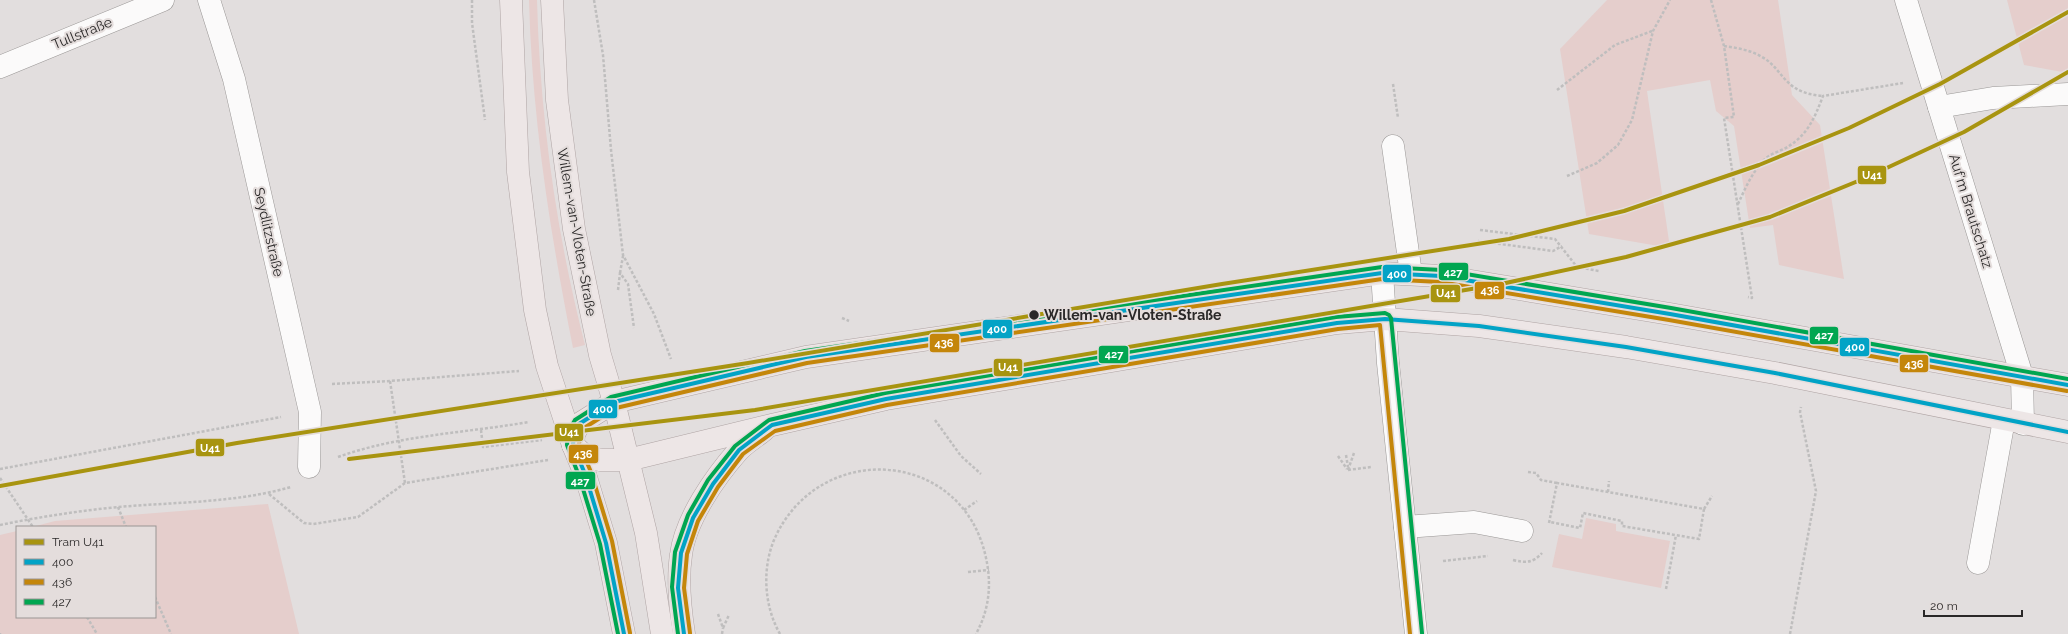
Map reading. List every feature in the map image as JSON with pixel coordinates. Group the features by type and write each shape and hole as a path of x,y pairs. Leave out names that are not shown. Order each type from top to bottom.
{"main road":[{"path":"511,0 518,172 535,310 547,366 573,445 585,474 606,543 624,634"},
{"name":"Willem-van-Vloten-Straße","path":"552,0 557,100 574,229 600,355 614,402 646,533 662,634"},
{"path":"573,445 574,434 579,424 614,402 806,357 1382,273 1441,276 1670,314 2068,385"},
{"path":"573,445 585,456 600,460 628,460 772,424 886,399 1337,323 1385,319 1479,326 1618,346 1807,380 2068,432"},
{"path":"684,634 678,588 681,553 693,518 713,484 739,450 772,424"}],"street":[{"name":"Tullstraße","path":"0,67 163,0"},
{"name":"Seydlitzstraße","path":"209,0 234,79 310,412 309,467"},
{"name":"Auf'm Brautschatz","path":"1906,0 2022,376 2013,422 1978,563"},
{"path":"1939,107 1993,98 2068,94"},
{"path":"1393,146 1411,274"},
{"path":"1382,273 1385,319 1416,634"},
{"path":"1405,527 1474,522 1522,531"}],"path":[{"path":"594,0 603,55 611,150 623,255 617,286"},
{"path":"1567,176 1597,163 1618,145 1632,120 1653,31 1670,0"},
{"path":"1711,0 1724,46 1734,117 1724,118 1752,298 1748,297"},
{"path":"1557,90 1615,45 1653,31"},
{"path":"1724,46 1746,50 1762,57 1778,70 1791,85 1809,95 1823,96 1930,78"},
{"path":"1393,84 1400,134 1393,146"},
{"path":"1737,205 1754,172 1766,158 1788,147 1805,134 1816,116 1823,96"},
{"path":"1480,230 1555,239 1577,267 1601,272"},
{"path":"1478,241 1553,251 1562,246"},
{"path":"623,255 654,314 664,343"},
{"path":"620,273 628,284 634,328"},
{"path":"304,385 390,381 522,370"},
{"path":"1790,634 1816,491 1800,412 1807,380"},
{"path":"390,381 405,483"},
{"path":"0,469 310,412"},
{"path":"932,416 961,456 981,474"},
{"path":"309,467 363,447 399,440 481,430 529,422"},
{"path":"481,430 483,447 532,442"},
{"path":"1348,470 1354,453"},
{"path":"1346,455 1348,470"},
{"path":"1338,456 1348,470"},
{"path":"0,525 46,516 268,494 304,523 313,524 358,517 405,483 554,460"},
{"path":"1348,470 1374,467"},
{"path":"780,634 771,613 767,592 767,570 771,548 780,528 792,510 807,494 826,482 846,474 867,470 889,470 911,474 931,482 943,490 964,510 975,526 983,544 989,570 990,584 987,605 976,634"},
{"path":"1528,472 1536,473 1541,480 1704,509"},
{"path":"0,478 32,526"},
{"path":"1608,492 1609,481"},
{"path":"1548,529 1558,483"},
{"path":"1550,522 1580,528 1583,513 1622,520 1622,526 1699,539 1704,509 1712,496"},
{"path":"964,510 977,501"},
{"path":"118,508 126,526"},
{"path":"1666,589 1676,535"},
{"path":"1506,559 1526,563 1535,561 1543,552"},
{"path":"1443,561 1486,555 1492,556"},
{"path":"968,572 989,570"},
{"path":"767,592 772,590"},
{"path":"156,599 171,634"},
{"path":"718,614 723,628"},
{"path":"722,634 729,615"},
{"path":"88,618 97,634"}],"shaded area":[{"path":"529,0 537,0 542,87 551,174 566,260 585,345 573,348 550,218 538,131"},
{"path":"1607,0 1778,0 1792,95 1820,125 1844,279 1779,265 1773,225 1750,228 1734,126 1716,111 1710,80 1647,91 1670,248 1589,234 1560,49"},
{"path":"2007,0 2068,0 2068,73 2024,65"},
{"path":"268,504 299,634 0,634 0,535 16,531 16,618 156,618 156,526 36,526 55,521"},
{"path":"1586,518 1616,524 1616,531 1670,541 1661,588 1552,567 1559,534 1582,539"}],"tram line":[{"name":"U41","path":"0,486 237,443 748,363 1222,284 1509,239 1624,211 1759,165 1849,128 1940,84 2068,12"},
{"name":"U41","path":"349,459 755,410 1501,284 1626,257 1770,217 1863,179 1964,132 2068,72"}],"transit line":[{"name":"427","path":"618,634 600,544 579,476 567,445 568,432 575,420 611,397 805,351 1382,267 1442,270 1671,308 2068,379"},
{"name":"400","path":"624,634 606,543 585,474 573,445 574,434 579,424 614,402 806,357 1382,273 1441,276 1670,314 2068,385"},
{"name":"436","path":"630,633 612,541 591,472 579,444 580,436 584,428 616,408 807,363 1382,279 1440,282 1669,320 2067,391"},
{"name":"427","path":"678,634 672,587 675,552 688,515 708,480 735,446 769,420 885,393 1336,317 1385,313 1391,318 1422,633"},
{"name":"400","path":"684,634 678,588 681,553 693,518 713,484 739,450 772,425 886,399 1337,323 1385,319 1479,326 1626,347 1775,373 2068,432"},
{"name":"436","path":"690,633 684,588 687,554 698,521 718,487 743,454 775,431 887,405 1338,329 1380,325 1410,634"}],"place":[{"name":"Willem-van-Vloten-Straße","path":"1034,315"}]}
